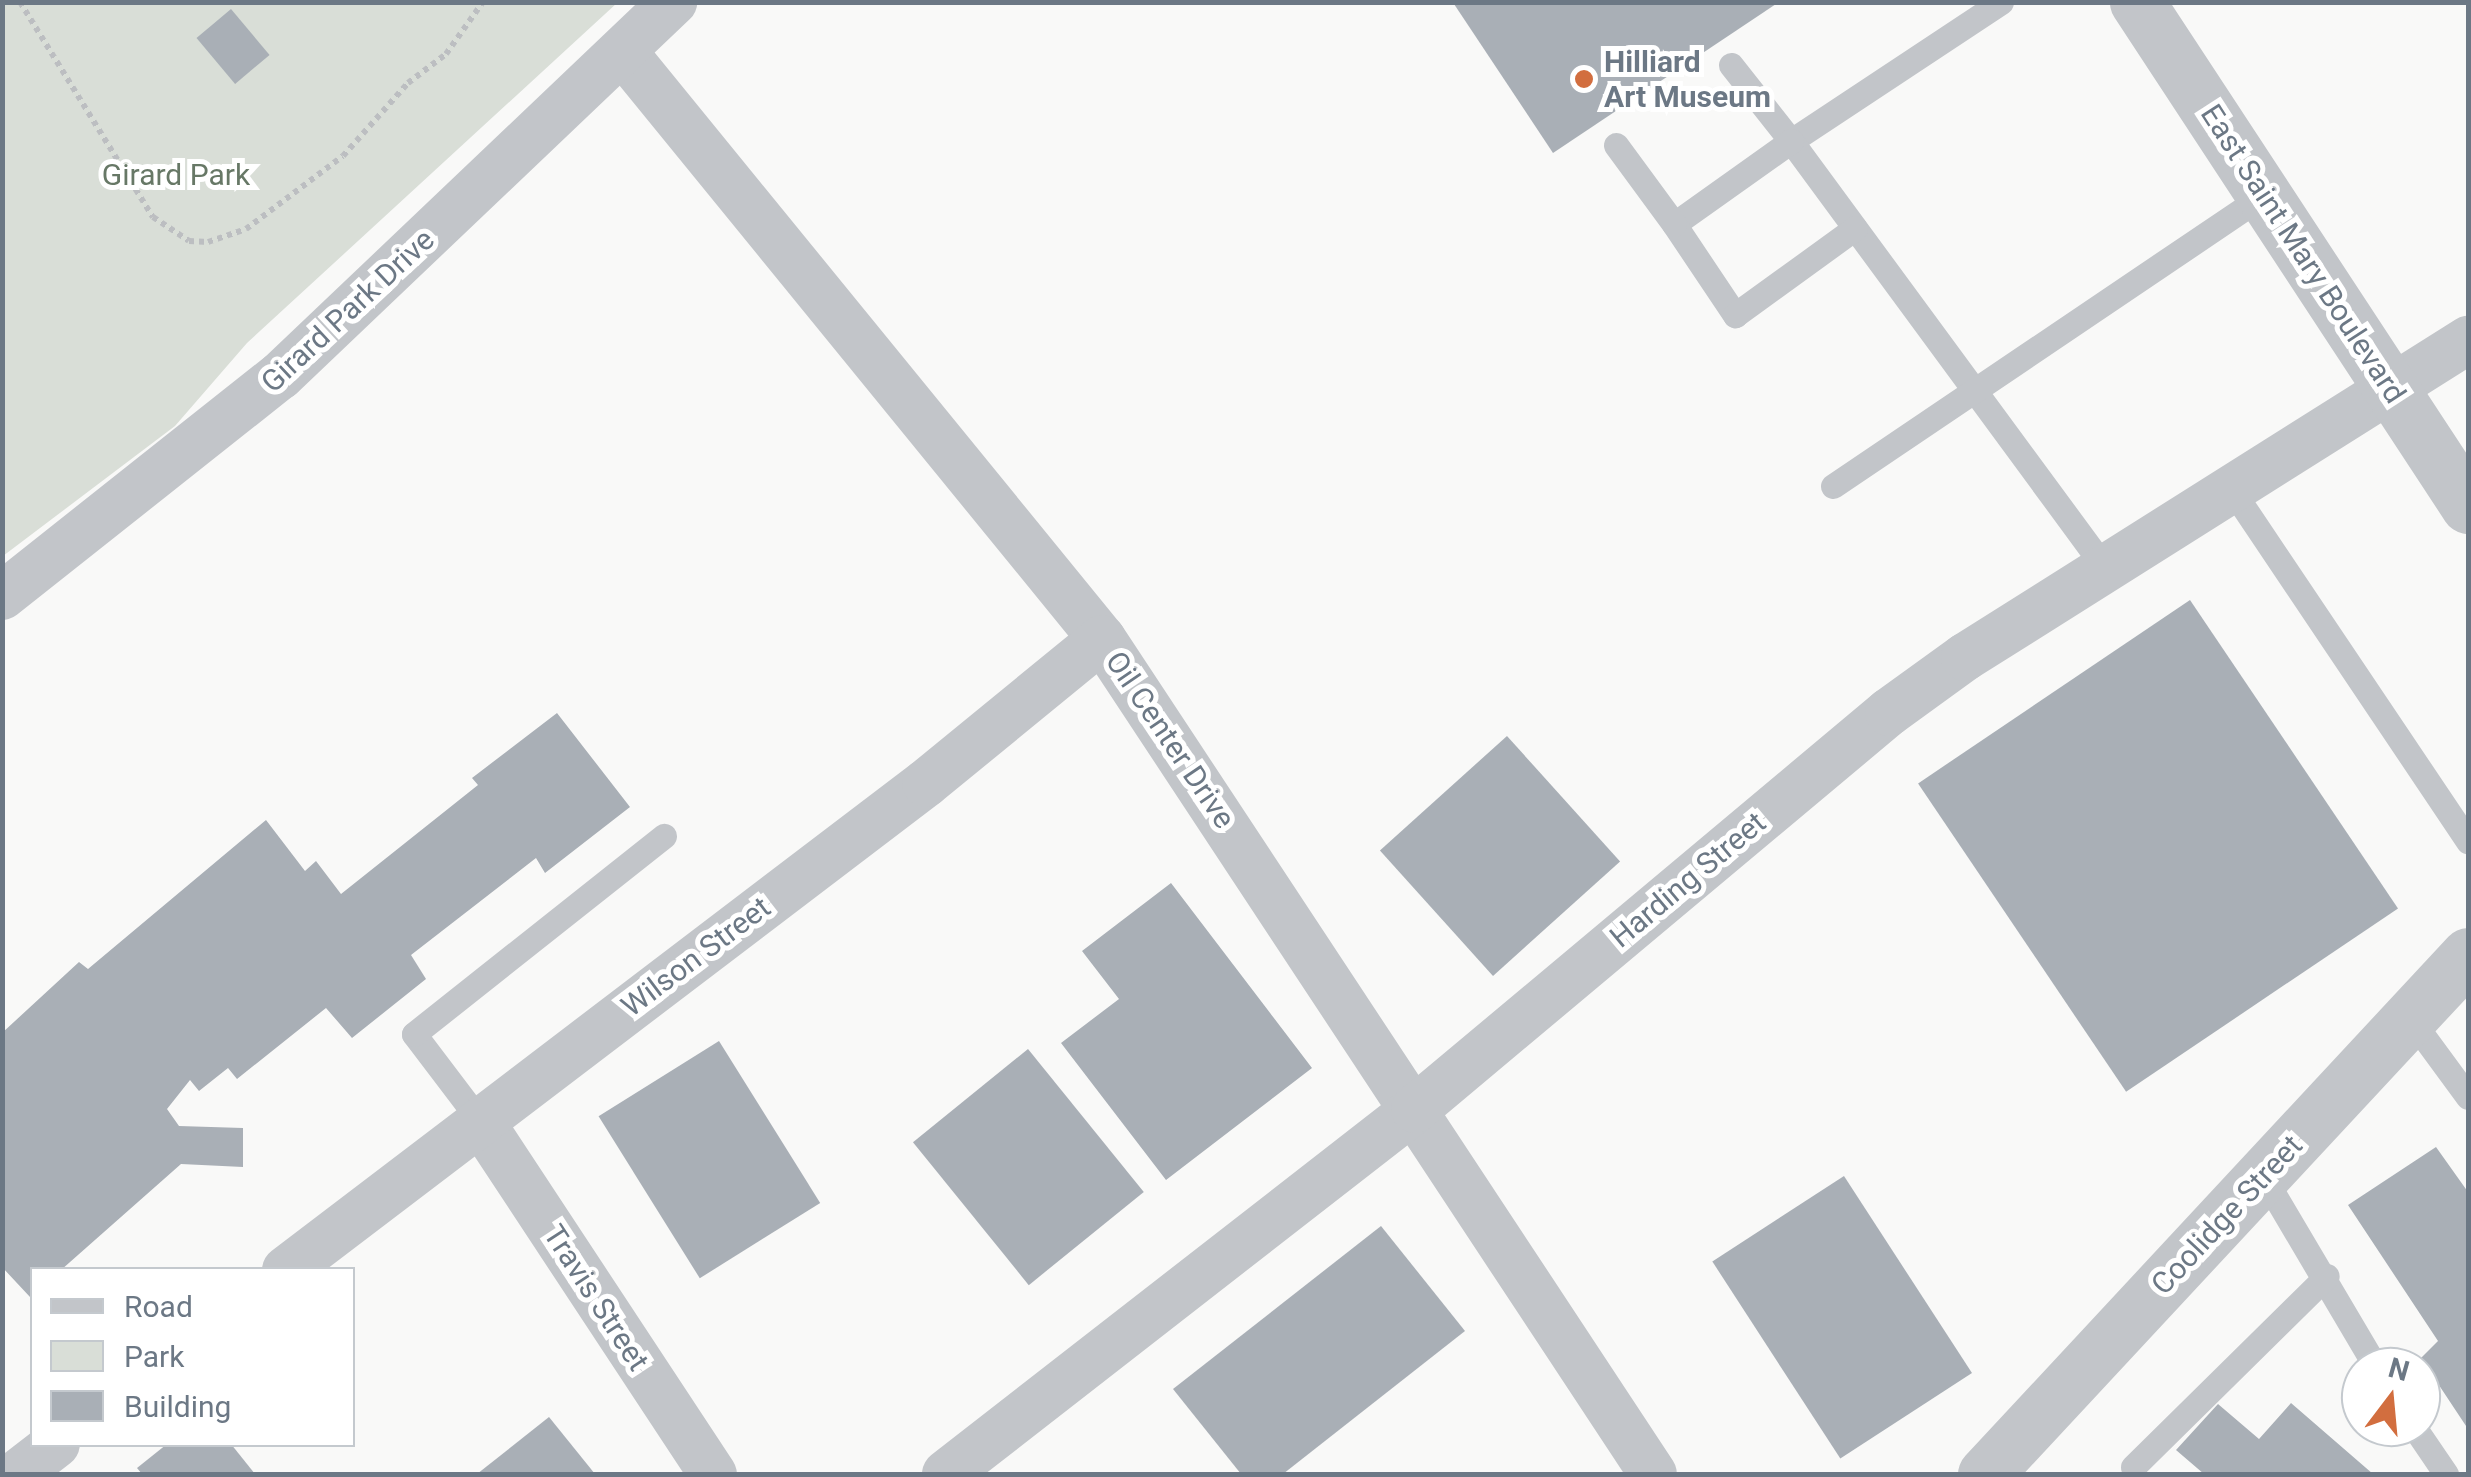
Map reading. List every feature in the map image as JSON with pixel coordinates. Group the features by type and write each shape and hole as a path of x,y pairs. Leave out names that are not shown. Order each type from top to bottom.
{"street":[{"name":"Girard Park Drive","path":"2,596 280,376 673,2"},
{"name":"East Saint Mary Boulevard","path":"2137,2 2468,506"},
{"name":"Oil Center Drive","path":"624,52 1102,640 1653,1474"},
{"name":"Harding Street","path":"946,1474 1415,1109 1889,712 2230,487 2468,340"},
{"name":"Wilson Street","path":"290,1267 910,795 1102,640"},
{"name":"Coolidge Street","path":"1985,1474 2468,955"},
{"name":"Travis Street","path":"480,1121 713,1474"},
{"path":"17,1474 52,1447"}],"lane":[{"path":"1674,224 2001,2"},
{"path":"1731,65 2104,568"},
{"path":"1616,144 1735,315 1855,228"},
{"path":"1833,486 2264,195"},
{"path":"2230,487 2468,841"},
{"path":"480,1121 414,1034 664,836"},
{"path":"2410,1018 2468,1098"},
{"path":"2263,1176 2327,1276 2365,1347"},
{"path":"2132,1467 2327,1276"},
{"path":"2428,1447 2446,1474"}],"path":[{"path":"20,2 153,217 189,241 208,242 246,229 342,156 408,84 446,54 483,2"}],"green space":[{"name":"Girard Park","path":"3,3 617,3 247,343 175,426 3,556"}],"building":[{"name":"Hilliard Art Museum","path":"1456,2 1779,2 1553,153 1454,4"},
{"path":"231,9 270,55 235,84 197,38"},
{"path":"2190,600 2398,908 2126,1092 1918,783"},
{"path":"557,713 630,807 545,873 536,858 411,955 426,979 352,1038 326,1008 237,1079 228,1068 199,1091 190,1080 167,1109 179,1126 243,1128 243,1167 181,1164 64,1267 30,1267 30,1297 2,1267 2,1033 79,962 88,969 266,820 305,871 316,861 341,894 478,785 472,778"},
{"path":"1507,736 1620,862 1493,976 1380,850"},
{"path":"1171,883 1312,1068 1166,1180 1061,1043 1119,999 1082,951"},
{"path":"719,1041 820,1203 700,1278 599,1116"},
{"path":"1028,1049 1144,1192 1029,1285 913,1142"},
{"path":"2436,1147 2468,1192 2468,1429 2441,1388 2441,1347 2432,1347 2438,1341 2348,1205"},
{"path":"1844,1176 1972,1373 1840,1459 1712,1262"},
{"path":"1381,1226 1465,1331 1283,1474 1241,1474 1173,1389"},
{"path":"2291,1403 2373,1474 2204,1474 2176,1450 2218,1404 2259,1439"},
{"path":"549,1417 595,1474 477,1474"},
{"path":"163,1447 233,1447 255,1474 142,1474 137,1468"}],"place":[{"name":"Hilliard Art Museum","path":"1584,79"}]}
